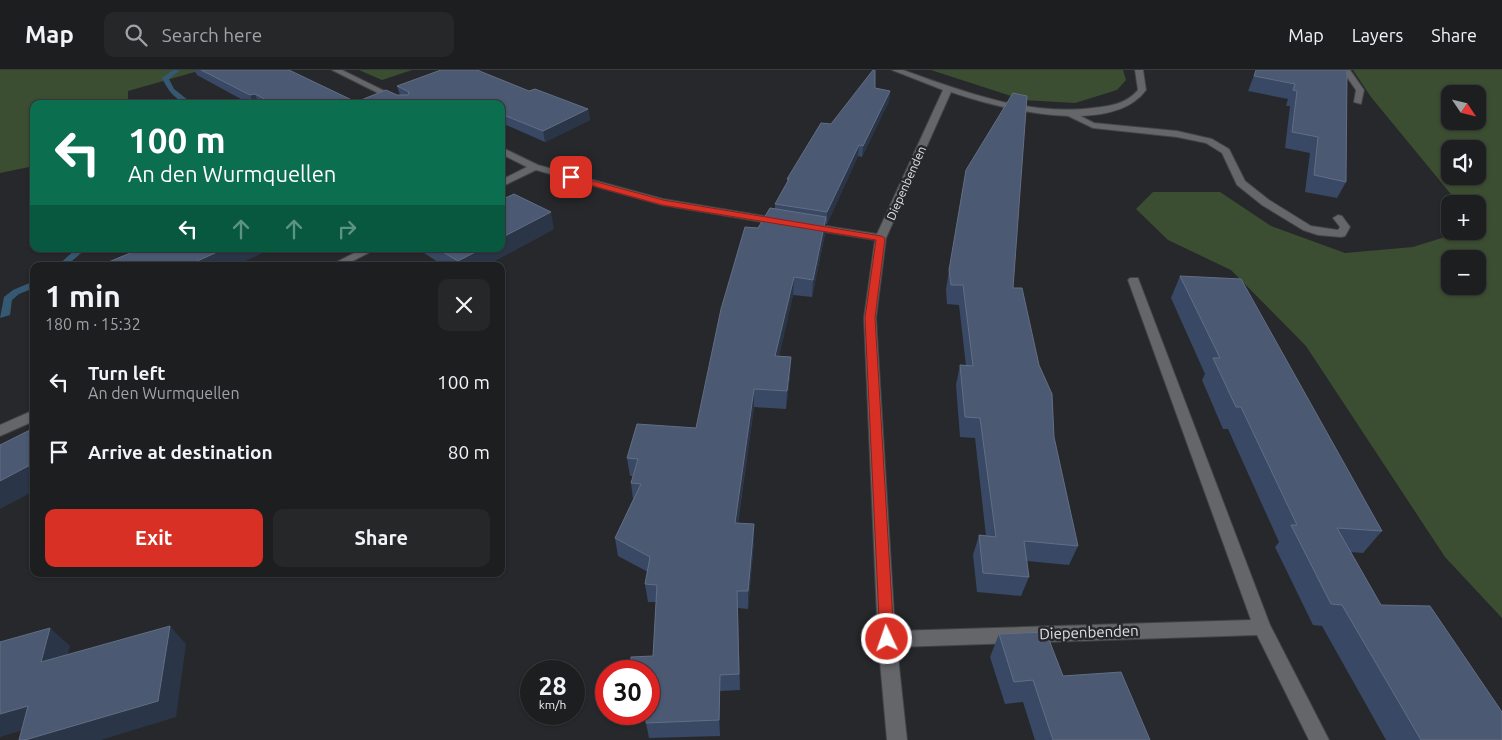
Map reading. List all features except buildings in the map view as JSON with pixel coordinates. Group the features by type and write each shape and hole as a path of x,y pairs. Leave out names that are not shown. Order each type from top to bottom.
{"street":[{"path":"336,70 399,100"},
{"path":"896,70 948,89 1007,106 1069,113 1094,112 1116,108 1131,101 1142,90 1139,70"},
{"path":"1346,70 1360,90 1358,102"},
{"name":"Diepenbenden","path":"897,740 887,639 870,318 881,238 948,89"},
{"path":"1069,113 1091,125 1188,136 1207,140 1222,147 1232,160 1240,182 1296,222 1314,231 1341,234 1345,228 1338,218"},
{"path":"505,152 535,168 662,202 881,238"},
{"path":"505,182 535,168"},
{"path":"343,262 364,252"},
{"path":"1134,280 1262,627 1319,740"},
{"path":"0,431 30,416"},
{"name":"Diepenbenden","path":"887,639 1262,627"}],"green space":[{"path":"0,70 202,70 128,91 128,100 30,100 30,167 0,173"},
{"path":"359,70 412,70 382,80"},
{"path":"931,70 1123,70 1126,80 1117,90 1075,103 1023,100"},
{"path":"1353,70 1502,70 1502,618 1445,557 1306,346 1231,270 1168,240 1136,209 1153,192 1220,192 1271,226 1345,253 1413,247 1441,238 1441,240 1486,240 1486,195 1452,195 1443,185 1486,185 1486,140 1441,140 1441,182 1371,97"}],"waterway":[{"path":"177,70 165,78 171,90 185,100"},
{"path":"66,262 77,252"},
{"path":"0,315 6,313 7,299 16,292 30,286"}],"route":[{"path":"571,177 662,202 881,238 870,318 887,639"}]}
